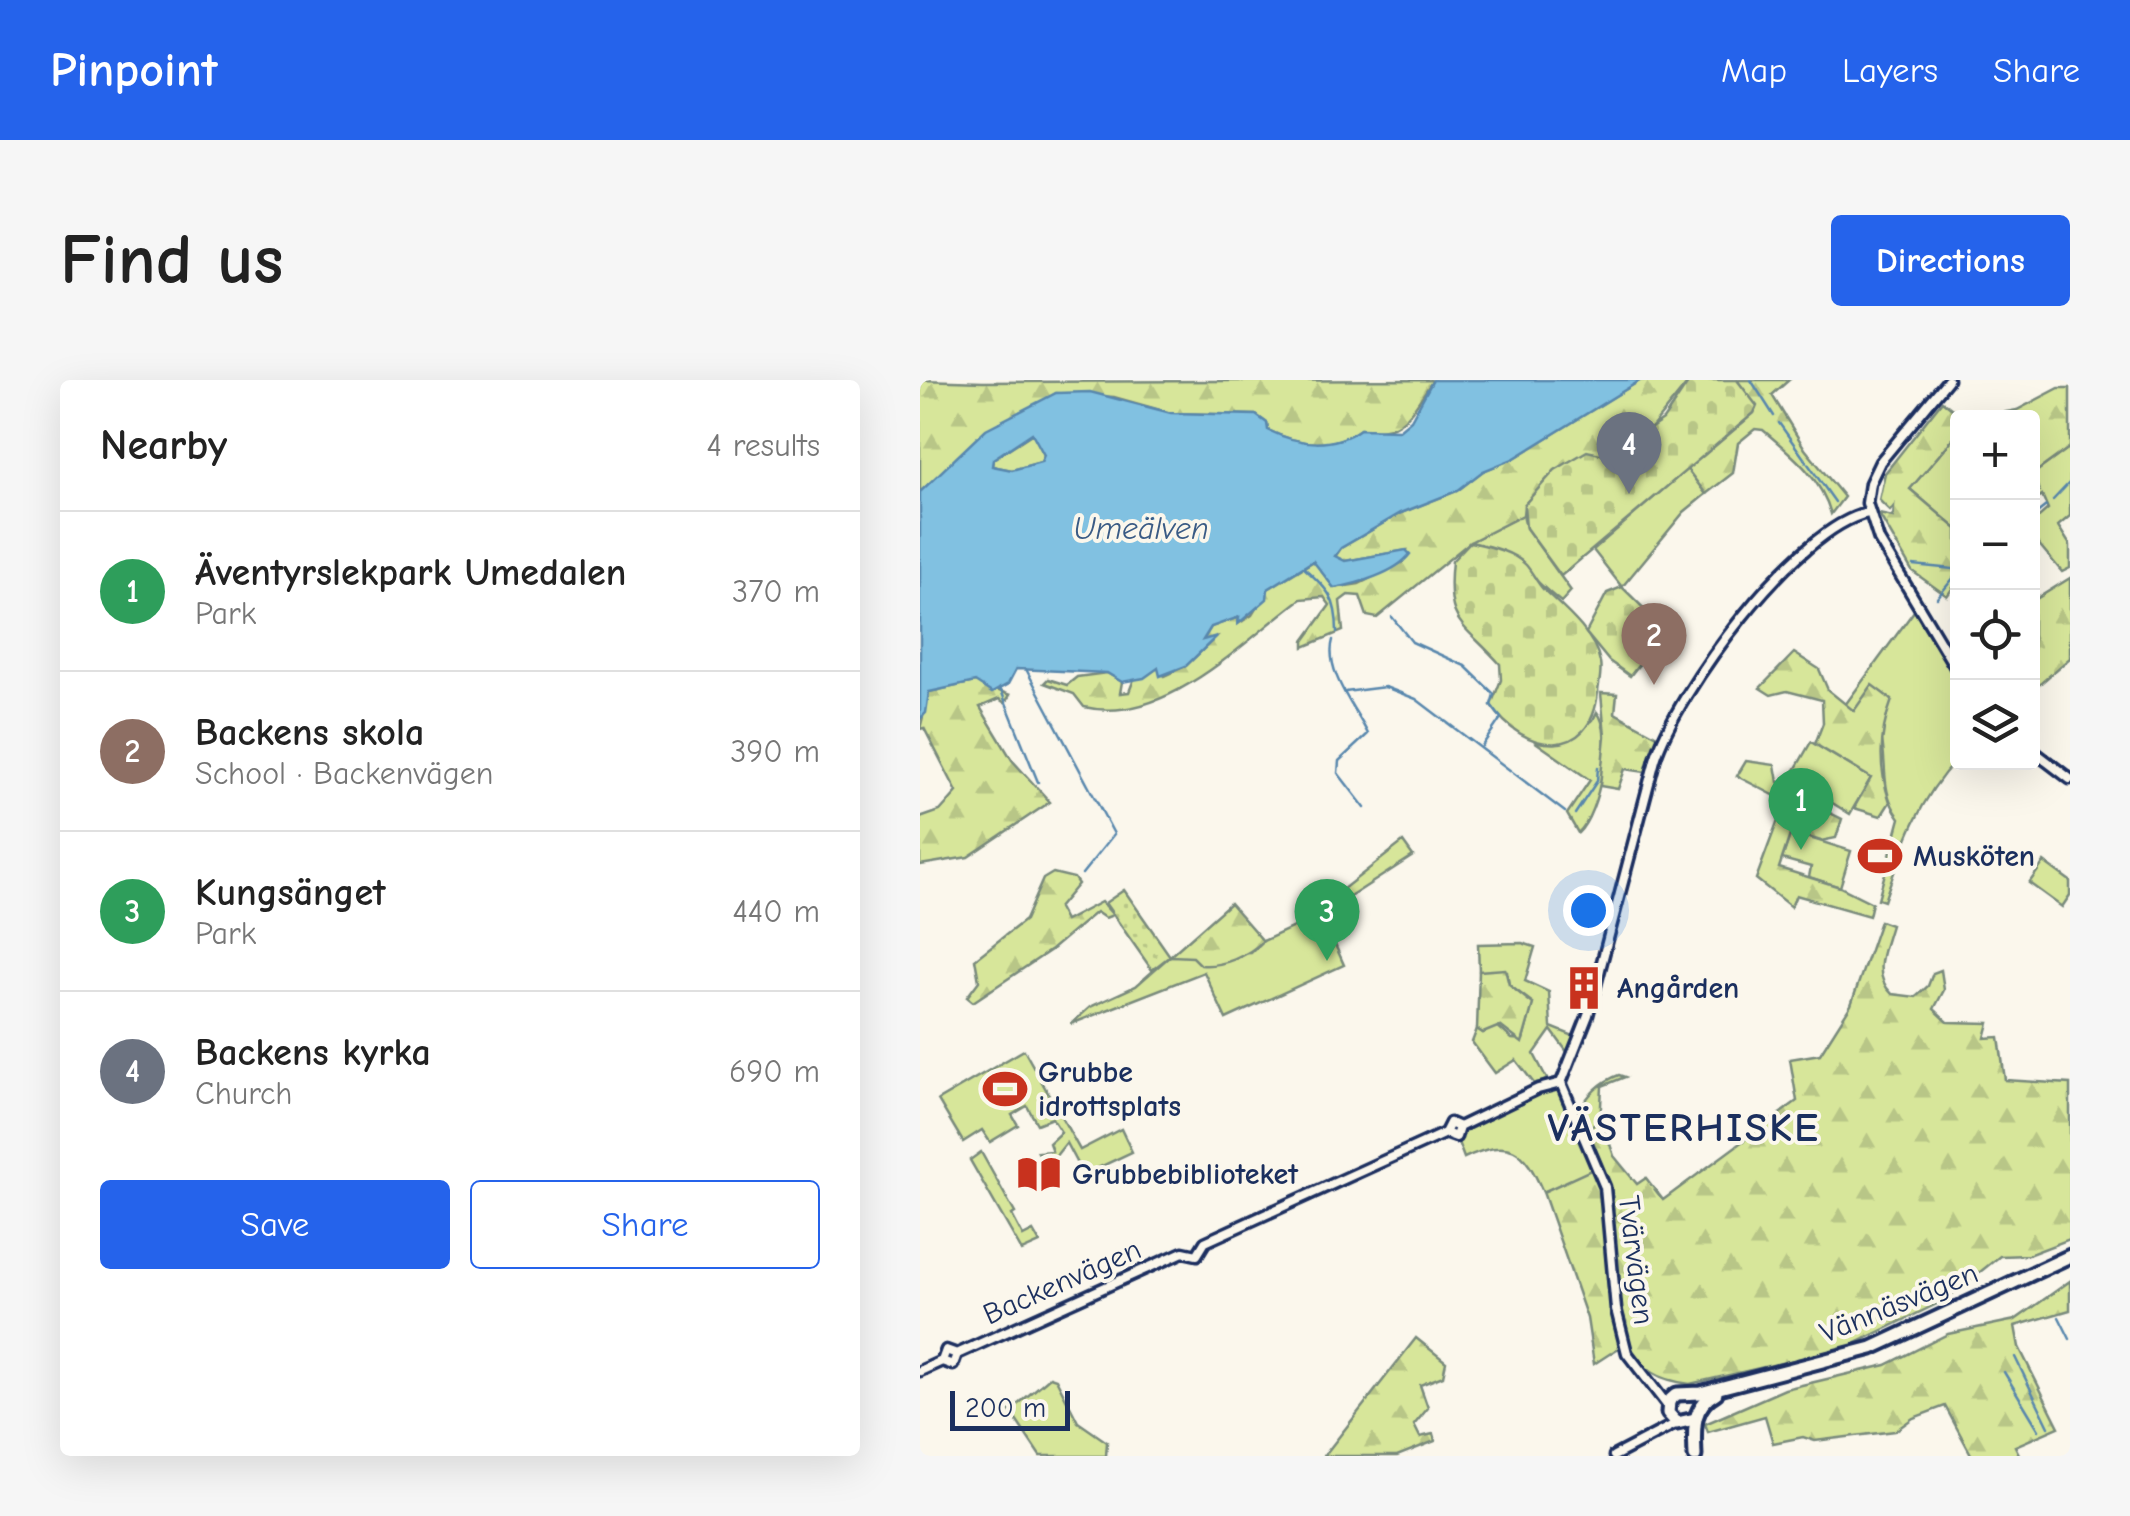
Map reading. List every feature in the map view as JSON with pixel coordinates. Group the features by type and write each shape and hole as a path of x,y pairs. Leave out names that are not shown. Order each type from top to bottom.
{"highway":[{"name":"Vännäsvägen","path":"1681,1394 1855,1354 2070,1259"},
{"name":"Vännäsvägen","path":"1678,1424 1697,1414 1722,1390 1879,1350 2070,1259"},
{"path":"1681,1394 1696,1400 1695,1452 1667,1407 1681,1394"}],"street":[{"path":"1948,380 1880,462 1870,482 1868,513 1928,629 1950,661"},
{"path":"1561,1082 1588,1015 1651,774 1670,721 1719,646 1804,554 1838,523 1868,513"},
{"path":"2040,756 2070,779"},
{"name":"Backenvägen","path":"920,1371 942,1361 953,1364 957,1354 1186,1251 1194,1242 1445,1133 1456,1137 1460,1127 1561,1082"},
{"name":"Tvärvägen","path":"1561,1082 1604,1187 1616,1309 1627,1353 1667,1407"},
{"name":"Backenvägen","path":"1186,1251 1197,1254 1194,1242"},
{"path":"1652,1383 1681,1394"},
{"path":"1652,1433 1667,1407"},
{"path":"1614,1456 1652,1433 1678,1424"}],"green space":[{"path":"920,380 1433,380 1397,425 1360,429 1339,440 1316,443 1268,430 1267,423 1256,415 1171,413 1114,397 1056,393 961,455 920,492"},
{"path":"1641,380 1690,380 1648,432 1609,456 1555,470 1524,505 1523,515 1470,542 1377,618 1367,616 1360,596 1348,595 1340,601 1343,631 1304,647 1304,641 1330,605 1324,597 1301,599 1200,677 1144,704 1114,710 1084,707 1074,694 1044,683 1048,679 1067,685 1077,677 1107,673 1122,682 1120,693 1129,692 1134,679 1158,668 1164,676 1186,666 1216,637 1203,640 1211,627 1239,617 1238,624 1252,615 1268,589 1314,561 1334,588 1359,584 1403,562 1407,550 1345,561 1335,557 1341,548 1401,513 1457,491 1483,471 1513,459"},
{"path":"1690,380 1737,380 1757,406 1754,413 1561,576 1526,528 1524,505 1555,470 1587,451 1609,456 1663,420"},
{"path":"1737,380 1789,380 1772,395 1805,449 1844,497 1831,514 1812,477 1763,430 1755,429 1738,443 1733,473 1706,494 1687,469 1754,413 1756,406"},
{"path":"2059,388 2070,388 2070,447 2040,469 2040,410 2017,410"},
{"path":"1942,401 1953,410 1950,410 1950,442 1910,489 1950,523 1947,596 1912,571 1879,514 1893,517 1894,506 1890,511 1879,500 1885,473"},
{"path":"1033,433 1044,455 1041,462 1012,470 992,466 993,459"},
{"path":"1950,442 1950,522 1910,489"},
{"path":"2070,447 2070,516 2058,526 2070,545 2070,568 2062,572 2040,546 2040,516 2048,509 2040,497 2040,469"},
{"path":"1687,469 1706,494 1684,512 1622,587 1593,550"},
{"path":"1523,515 1526,528 1571,591 1561,602 1501,552 1470,542"},
{"path":"1470,542 1521,560 1592,641 1601,673 1593,715 1583,731 1570,740 1537,741 1520,734 1491,705 1501,680 1500,664 1460,621 1451,599 1452,561"},
{"path":"2070,578 2070,658 2040,684 2040,680 2040,597"},
{"path":"1622,587 1666,630 1630,676 1609,661 1586,633 1607,593"},
{"path":"1917,607 1950,656 1950,767 1922,808 1884,901 1878,899 1900,818 1886,786 1880,731 1845,705"},
{"path":"1794,653 1819,669 1828,690 1854,711 1872,685 1892,700 1882,751 1890,802 1881,816 1854,808 1871,778 1815,744 1823,723 1822,700 1787,691 1771,695 1760,688"},
{"path":"975,682 1010,695 1005,703 999,699 980,707 1012,760 1050,802 968,857 920,865 920,818 940,811 957,792 924,728 920,729 929,692"},
{"path":"1601,693 1617,694 1615,713 1659,737 1646,772 1625,769 1618,789 1600,786 1605,736"},
{"path":"1597,712 1605,737 1602,773 1592,809 1578,833 1567,814 1590,780 1534,741 1545,743 1593,720"},
{"path":"1811,742 1871,778 1850,814 1791,777"},
{"path":"1746,761 1775,765 1778,782 1784,784 1791,777 1805,786 1804,800 1842,819 1836,838 1821,841 1791,832 1779,868 1840,887 1872,903 1869,916 1796,895 1791,907 1756,879 1785,801 1737,776"},
{"path":"1791,832 1851,851 1840,887 1809,877 1811,867 1782,859"},
{"path":"1403,842 1413,856 1322,915 1344,965 1226,1019 1204,972 1071,1024 1090,1007 1136,986 1170,956 1251,953 1263,941 1296,926"},
{"path":"2044,862 2070,881 2070,895 2062,907 2029,883"},
{"path":"1053,873 1074,878 1078,884 1058,908 1065,921 1101,902 1113,915 1105,918 1096,912 1051,950 973,1002 967,997 979,981 975,959 1025,920 1043,879"},
{"path":"1124,890 1170,956 1152,970 1105,903"},
{"path":"1230,903 1263,941 1234,959 1217,964 1201,965 1193,957 1170,956"},
{"path":"1880,921 1891,925 1881,970 1892,994 1916,997 1928,986 1933,973 1941,970 1944,990 1934,1009 1948,1022 1989,1023 1985,1038 1999,1037 2005,1080 2070,1084 2070,1239 2028,1255 2000,1256 1945,1300 1846,1348 1690,1384 1653,1373 1628,1342 1594,1364 1587,1318 1543,1192 1602,1165 1587,1131 1601,1118 1614,1156 1637,1184 1646,1178 1663,1200 1797,1101 1790,1059 1820,1054 1851,1005"},
{"path":"1522,943 1535,947 1525,981 1549,992 1551,1027 1576,1037 1568,1053 1551,1030 1534,1054 1547,1079 1536,1086 1516,1060 1495,1073 1472,1042 1477,1029 1483,1033 1496,1025 1512,1039 1523,1040 1533,1003 1509,985 1507,972 1479,971 1478,944"},
{"path":"1505,969 1509,985 1533,1004 1522,1043 1500,1026 1483,1033 1477,1029 1479,971"},
{"path":"1024,1050 1080,1150 1121,1129 1132,1152 1083,1175 1066,1143 1047,1167 1038,1152 1052,1151 1049,1143 1061,1132 1052,1118 1037,1124 1027,1106 1012,1115 1018,1125 990,1142 982,1130 963,1142 938,1100"},
{"path":"1619,1075 1625,1077 1602,1086 1600,1126 1586,1128 1599,1170 1543,1192 1529,1165 1514,1151 1493,1148 1464,1158 1456,1137 1459,1127 1561,1083 1571,1111 1585,1127 1579,1113 1585,1101 1600,1085"},
{"path":"981,1152 1015,1213 1012,1215 1023,1236 1033,1231 1040,1243 1022,1251 970,1160"},
{"path":"2070,1281 2070,1310 2015,1326 2019,1347 2059,1427 2015,1446 2020,1456 1972,1456 1945,1406 1913,1418 1895,1431 1815,1441 1803,1437 1773,1443 1765,1416 1708,1432 1705,1424 1785,1389 1886,1365 1948,1334 2015,1320"},
{"path":"1416,1338 1446,1362 1443,1376 1420,1385 1428,1408 1414,1425 1420,1437 1433,1434 1435,1441 1397,1456 1324,1456"},
{"path":"1050,1377 1056,1379 1078,1422 1107,1442 1106,1456 1040,1456 1010,1411"}],"water":[{"name":"Umeälven","path":"1433,380 1641,380 1513,459 1483,471 1457,491 1401,513 1341,548 1335,556 1345,561 1406,550 1410,554 1386,572 1334,588 1313,561 1268,589 1267,599 1238,624 1239,617 1211,627 1203,640 1217,636 1186,666 1160,676 1158,668 1144,678 1122,682 1107,673 1016,669 1008,684 992,693 975,682 929,692 926,713 920,719 920,492 986,429 1056,393 1090,392 1171,413 1256,415 1267,423 1268,430 1304,442 1328,442 1360,429 1399,430 1411,420","holes":["1032,433 1044,455 1041,462 1012,470 992,466 993,459"]}],"waterway":[{"path":"1751,380 1774,416"},
{"path":"1779,423 1835,502"},
{"path":"2053,500 2070,482"},
{"path":"2040,511 2046,506"},
{"path":"1913,565 1950,569"},
{"path":"1303,567 1329,595 1337,632"},
{"path":"1937,598 1950,582"},
{"path":"1392,617 1412,642 1465,666 1494,694 1491,705 1501,718 1482,746"},
{"path":"1333,640 1331,652 1337,677 1368,734 1339,761 1338,773 1365,808"},
{"path":"1026,669 1114,834 1082,874"},
{"path":"1345,692 1385,687 1416,699 1565,812"},
{"path":"1000,688 1038,782"},
{"path":"1575,814 1597,781 1598,767"},
{"path":"2059,1317 2070,1339"},
{"path":"2015,1357 2049,1427"},
{"path":"2004,1372 2039,1430"}],"place":[{"name":"Backens kyrka","path":"1629,494"},
{"name":"Backens skola","path":"1654,685"},
{"name":"Äventyrslekpark Umedalen","path":"1801,850"},
{"name":"Musköten","path":"1880,856"},
{"name":"Kungsänget","path":"1327,961"},
{"name":"Angården","path":"1584,988"},
{"name":"Grubbe idrottsplats","path":"1005,1089"},
{"name":"Grubbebiblioteket","path":"1039,1174"}],"district":[{"name":"VÄSTERHISKE","path":"1684,1128"}]}
